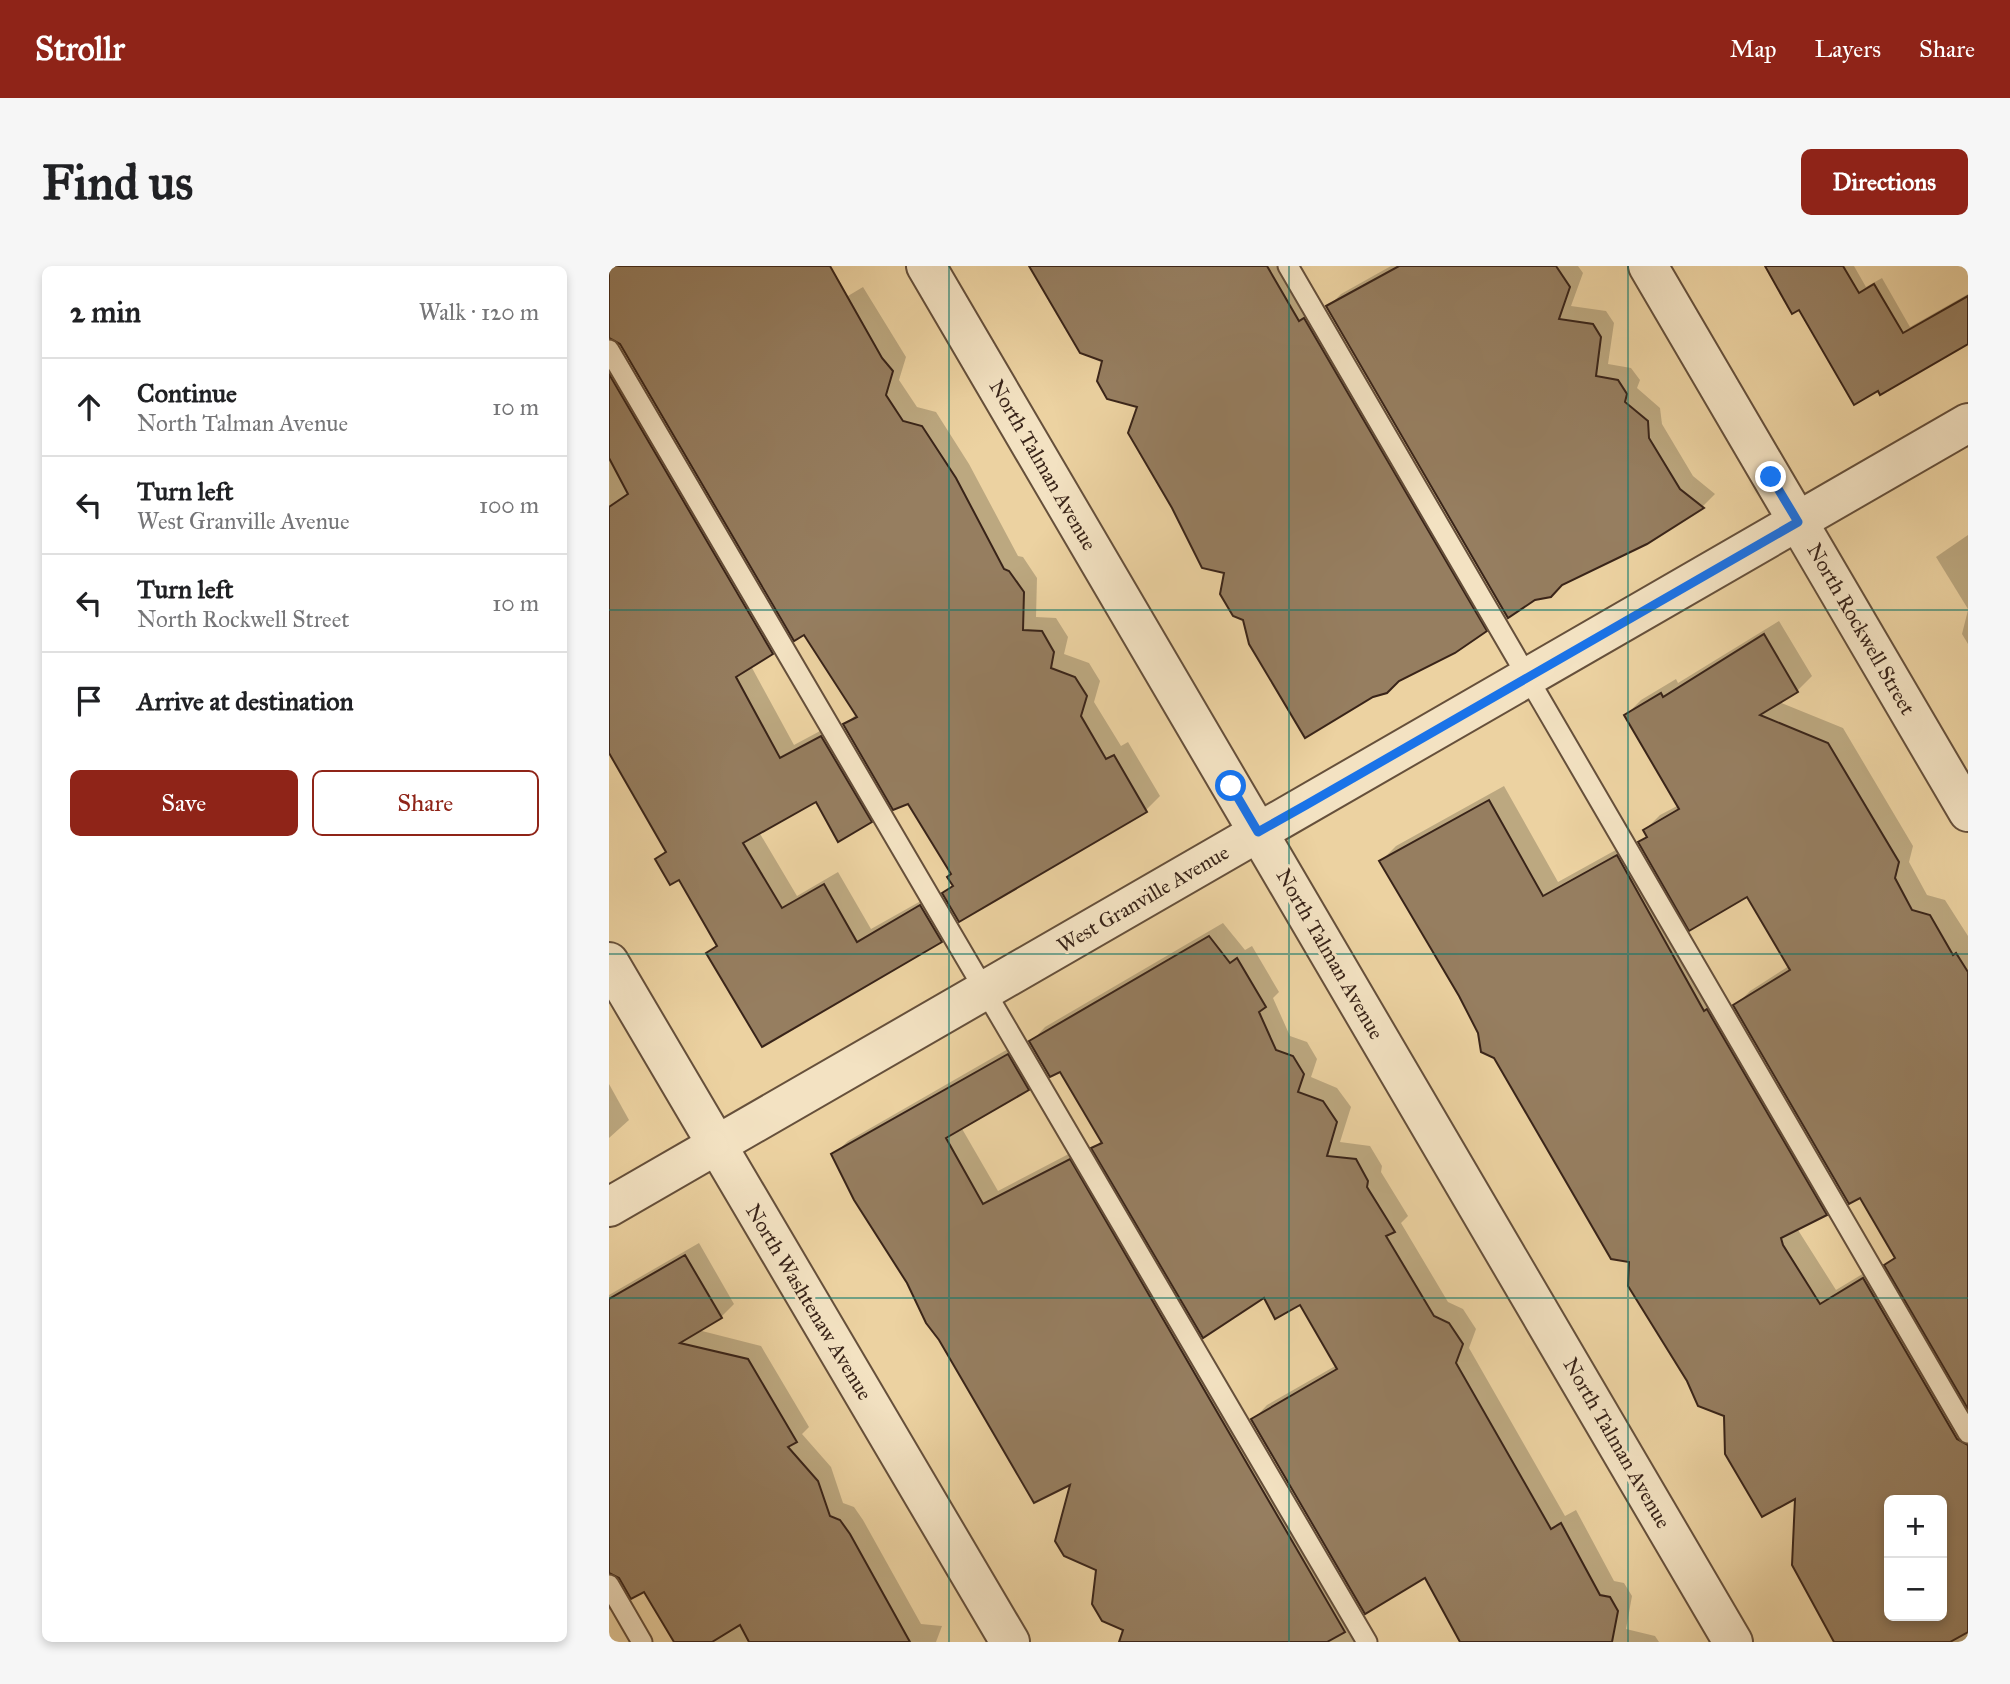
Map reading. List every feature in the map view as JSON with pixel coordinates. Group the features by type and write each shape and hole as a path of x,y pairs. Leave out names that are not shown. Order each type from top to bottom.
{"street":[{"name":"North Talman Avenue","path":"926,266 1733,1642"},
{"name":"North Rockwell Street","path":"1648,266 1968,812"},
{"name":"West Granville Avenue","path":"609,1207 1968,423"},
{"name":"North Washtenaw Avenue","path":"609,962 1010,1642"}],"lane":[{"path":"1288,266 1968,1433"},
{"path":"609,350 1367,1642"},
{"path":"609,1586 642,1642"}],"building":[{"path":"609,266 830,266 882,358 893,371 886,395 903,421 922,426 956,478 1004,569 1009,571 1024,592 1023,630 1042,631 1054,652 1051,668 1075,677 1087,696 1081,716 1106,759 1114,755 1147,812 959,922 942,893 953,886 947,877 951,874 908,804 893,810 843,724 857,717 804,635 794,641 620,344 609,338"},
{"path":"1029,266 1267,266 1299,321 1304,318 1487,631 1455,653 1399,681 1387,693 1373,697 1305,738 1249,644 1243,620 1233,616 1220,594 1224,573 1202,568 1172,508 1128,433 1137,407 1107,399 1097,381 1102,361 1080,353"},
{"path":"1399,266 1556,266 1570,287 1559,319 1593,324 1601,337 1596,376 1618,380 1627,394 1625,402 1648,421 1649,438 1680,489 1704,508 1647,544 1562,585 1551,597 1535,600 1508,618 1326,306"},
{"path":"1765,266 1843,266 1859,293 1874,284 1903,333 1968,296 1968,344 1880,395 1878,391 1854,405 1799,310 1792,314"},
{"path":"609,374 773,654 736,677 780,758 821,736 872,822 838,842 816,802 743,843 782,908 824,884 857,942 920,905 942,942 762,1047 706,953 717,946 679,880 670,885 655,859 666,852 609,753 609,507 628,494 609,458"},
{"path":"1764,634 1798,692 1760,715 1828,743 1899,862 1895,878 1912,910 1930,915 1953,955 1956,953 1968,972 1968,1409 1884,1265 1895,1258 1860,1198 1849,1204 1733,1005 1790,970 1747,897 1689,931 1638,842 1647,837 1643,830 1679,809 1624,715 1661,693 1663,697"},
{"path":"1489,800 1543,896 1617,855 1704,1011 1707,1009 1827,1215 1781,1238 1783,1245 1820,1304 1863,1278 1957,1439 1968,1445 1968,1632 1950,1642 1834,1642 1792,1565 1795,1499 1762,1517 1725,1454 1724,1416 1698,1406 1687,1381 1628,1286 1629,1262 1611,1259 1494,1058 1481,1052 1478,1033 1379,861"},
{"path":"1209,936 1230,963 1237,958 1266,1007 1259,1012 1276,1050 1293,1056 1304,1074 1298,1092 1323,1101 1337,1122 1327,1156 1356,1159 1368,1181 1367,1187 1395,1232 1386,1236 1434,1316 1449,1323 1463,1344 1456,1363 1551,1529 1561,1523 1600,1595 1610,1597 1618,1611 1612,1642 1460,1642 1425,1578 1365,1614 1251,1419 1337,1369 1300,1305 1275,1319 1264,1298 1203,1338 1091,1148 1102,1143 1060,1072 1050,1077 1029,1041"},
{"path":"1008,1054 1029,1090 946,1138 983,1204 1070,1159 1345,1632 1327,1642 1119,1642 1123,1630 1102,1621 1092,1604 1096,1570 1064,1556 1055,1541 1070,1485 1034,1503 939,1340 926,1323 907,1283 854,1200 831,1154"},
{"path":"685,1255 722,1318 680,1343 748,1359 797,1442 788,1447 818,1481 830,1516 840,1520 850,1534 910,1642 749,1642 740,1625 712,1642 674,1642 644,1592 631,1599 619,1578 609,1573 609,1299"}],"route":[{"path":"1231,786 1258,832 1306,805 1798,522 1771,477"}]}
